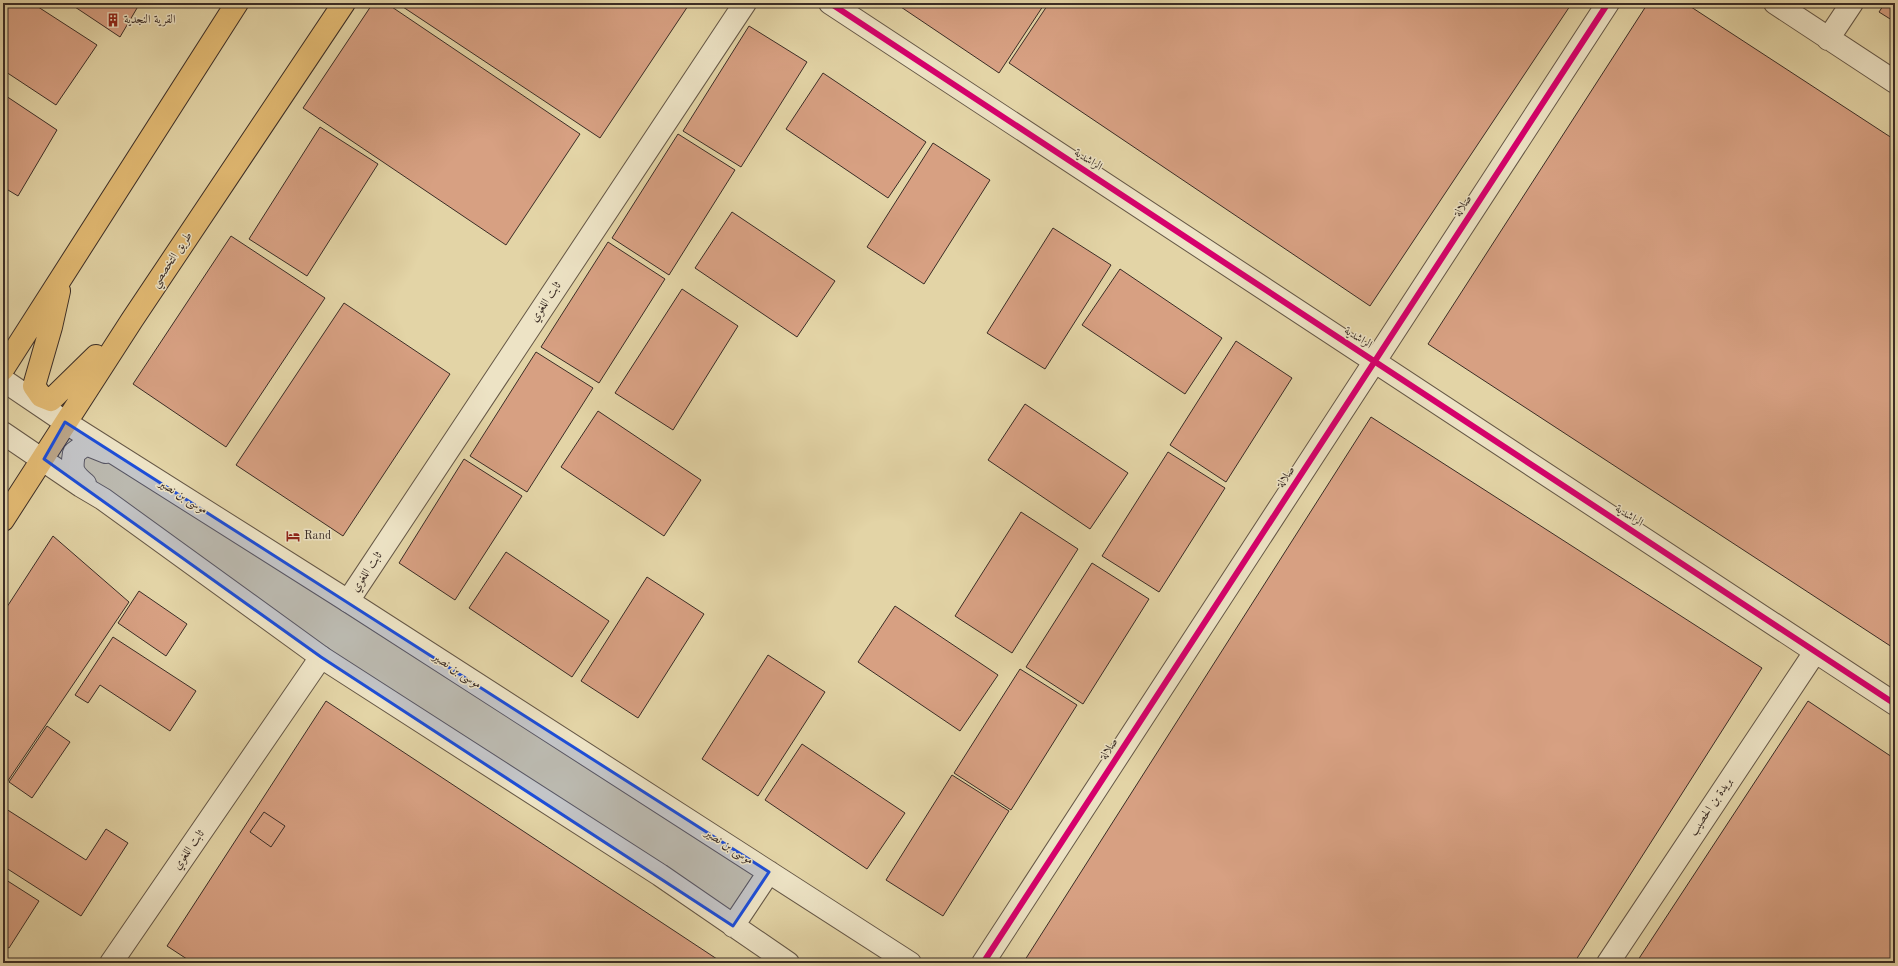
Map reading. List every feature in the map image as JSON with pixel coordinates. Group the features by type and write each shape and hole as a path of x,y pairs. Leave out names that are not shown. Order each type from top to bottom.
{"main road":[{"path":"3,369 237,3"},
{"name":"طريق التخصصي","path":"3,520 44,459 65,422 132,320 344,3"},
{"path":"61,278 51,327 34,386 41,396 51,400 132,320"}],"street":[{"name":"ثابت اللغوي","path":"348,601 745,3"},
{"name":"الراشدية","path":"830,3 1895,704"},
{"name":"صلالة","path":"983,963 1608,3"},
{"path":"1775,3 1895,82"},
{"path":"1828,39 1852,3"},
{"name":"موسى بن نصير","path":"3,380 65,422 348,601 910,963"},
{"path":"3,433 103,499"},
{"path":"118,456 86,444 74,453 71,467 74,475 103,499 321,657 653,870 788,963"},
{"name":"بريدة بن الحصيب","path":"1608,963 1815,652"},
{"name":"ثابت اللغوي","path":"117,961 321,657"},
{"path":"733,926 769,872"}],"highlighted area":[{"path":"65,422 769,872 733,926 321,657 44,459"}],"building":[{"path":"3,3 32,3 97,45 56,105 3,70"},
{"name":"القرية النجدية","path":"69,3 140,3 120,37"},
{"path":"373,3 386,3 580,134 506,245 303,108"},
{"path":"397,3 690,3 600,138"},
{"path":"895,3 1045,3 999,73"},
{"path":"1049,3 1572,3 1370,306 1009,63"},
{"path":"1648,3 1685,3 1895,140 1895,649 1428,344"},
{"path":"1885,3 1895,3 1895,22 1879,12"},
{"path":"749,26 807,62 741,167 683,131"},
{"path":"823,73 926,142 888,198 786,129"},
{"path":"3,94 57,130 18,196 3,187"},
{"path":"320,127 378,164 307,276 249,239"},
{"path":"678,134 735,170 669,275 612,238"},
{"path":"933,143 990,180 924,284 867,247"},
{"path":"732,212 835,281 797,337 695,268"},
{"path":"1053,228 1111,265 1045,369 987,333"},
{"path":"231,236 325,298 226,447 133,384"},
{"path":"608,242 665,279 599,383 541,347"},
{"path":"1120,269 1222,338 1185,394 1082,325"},
{"path":"682,289 738,326 673,430 615,393"},
{"path":"344,303 450,374 343,536 236,465"},
{"path":"1236,341 1292,378 1226,482 1170,445"},
{"path":"536,352 593,388 527,492 470,456"},
{"path":"1025,404 1128,473 1090,529 988,460"},
{"path":"598,411 701,480 664,536 561,467"},
{"path":"1371,417 1762,668 1574,963 1023,963"},
{"path":"1168,452 1225,488 1159,592 1102,556"},
{"path":"464,459 522,496 455,600 399,563"},
{"path":"1021,512 1078,549 1012,653 955,616"},
{"path":"53,536 129,602 3,788 3,613"},
{"path":"506,552 609,621 572,677 469,608"},
{"path":"1092,563 1149,599 1083,704 1026,667"},
{"path":"647,577 704,614 638,718 581,681"},
{"path":"139,591 187,624 166,656 118,623"},
{"path":"895,606 998,675 960,731 858,662"},
{"path":"113,637 196,691 170,731 100,685 88,703 75,695"},
{"path":"768,655 825,692 758,796 702,759"},
{"path":"1020,669 1077,705 1011,810 954,773"},
{"path":"326,701 723,963 193,963 167,946"},
{"path":"1808,701 1895,759 1895,963 1636,963"},
{"path":"47,726 70,742 32,798 9,782"},
{"path":"802,744 905,813 867,869 765,800"},
{"path":"952,775 1009,811 943,916 886,880"},
{"path":"3,807 86,860 106,829 128,843 81,916 3,866"},
{"path":"264,812 285,826 271,847 250,832"},
{"path":"3,878 39,901 9,948 3,945"}],"cycle path":[{"path":"830,3 1895,704"},
{"path":"983,963 1608,3"}],"place":[{"name":"القرية النجدية","path":"113,20"},
{"name":"Rand","path":"293,536"}]}
